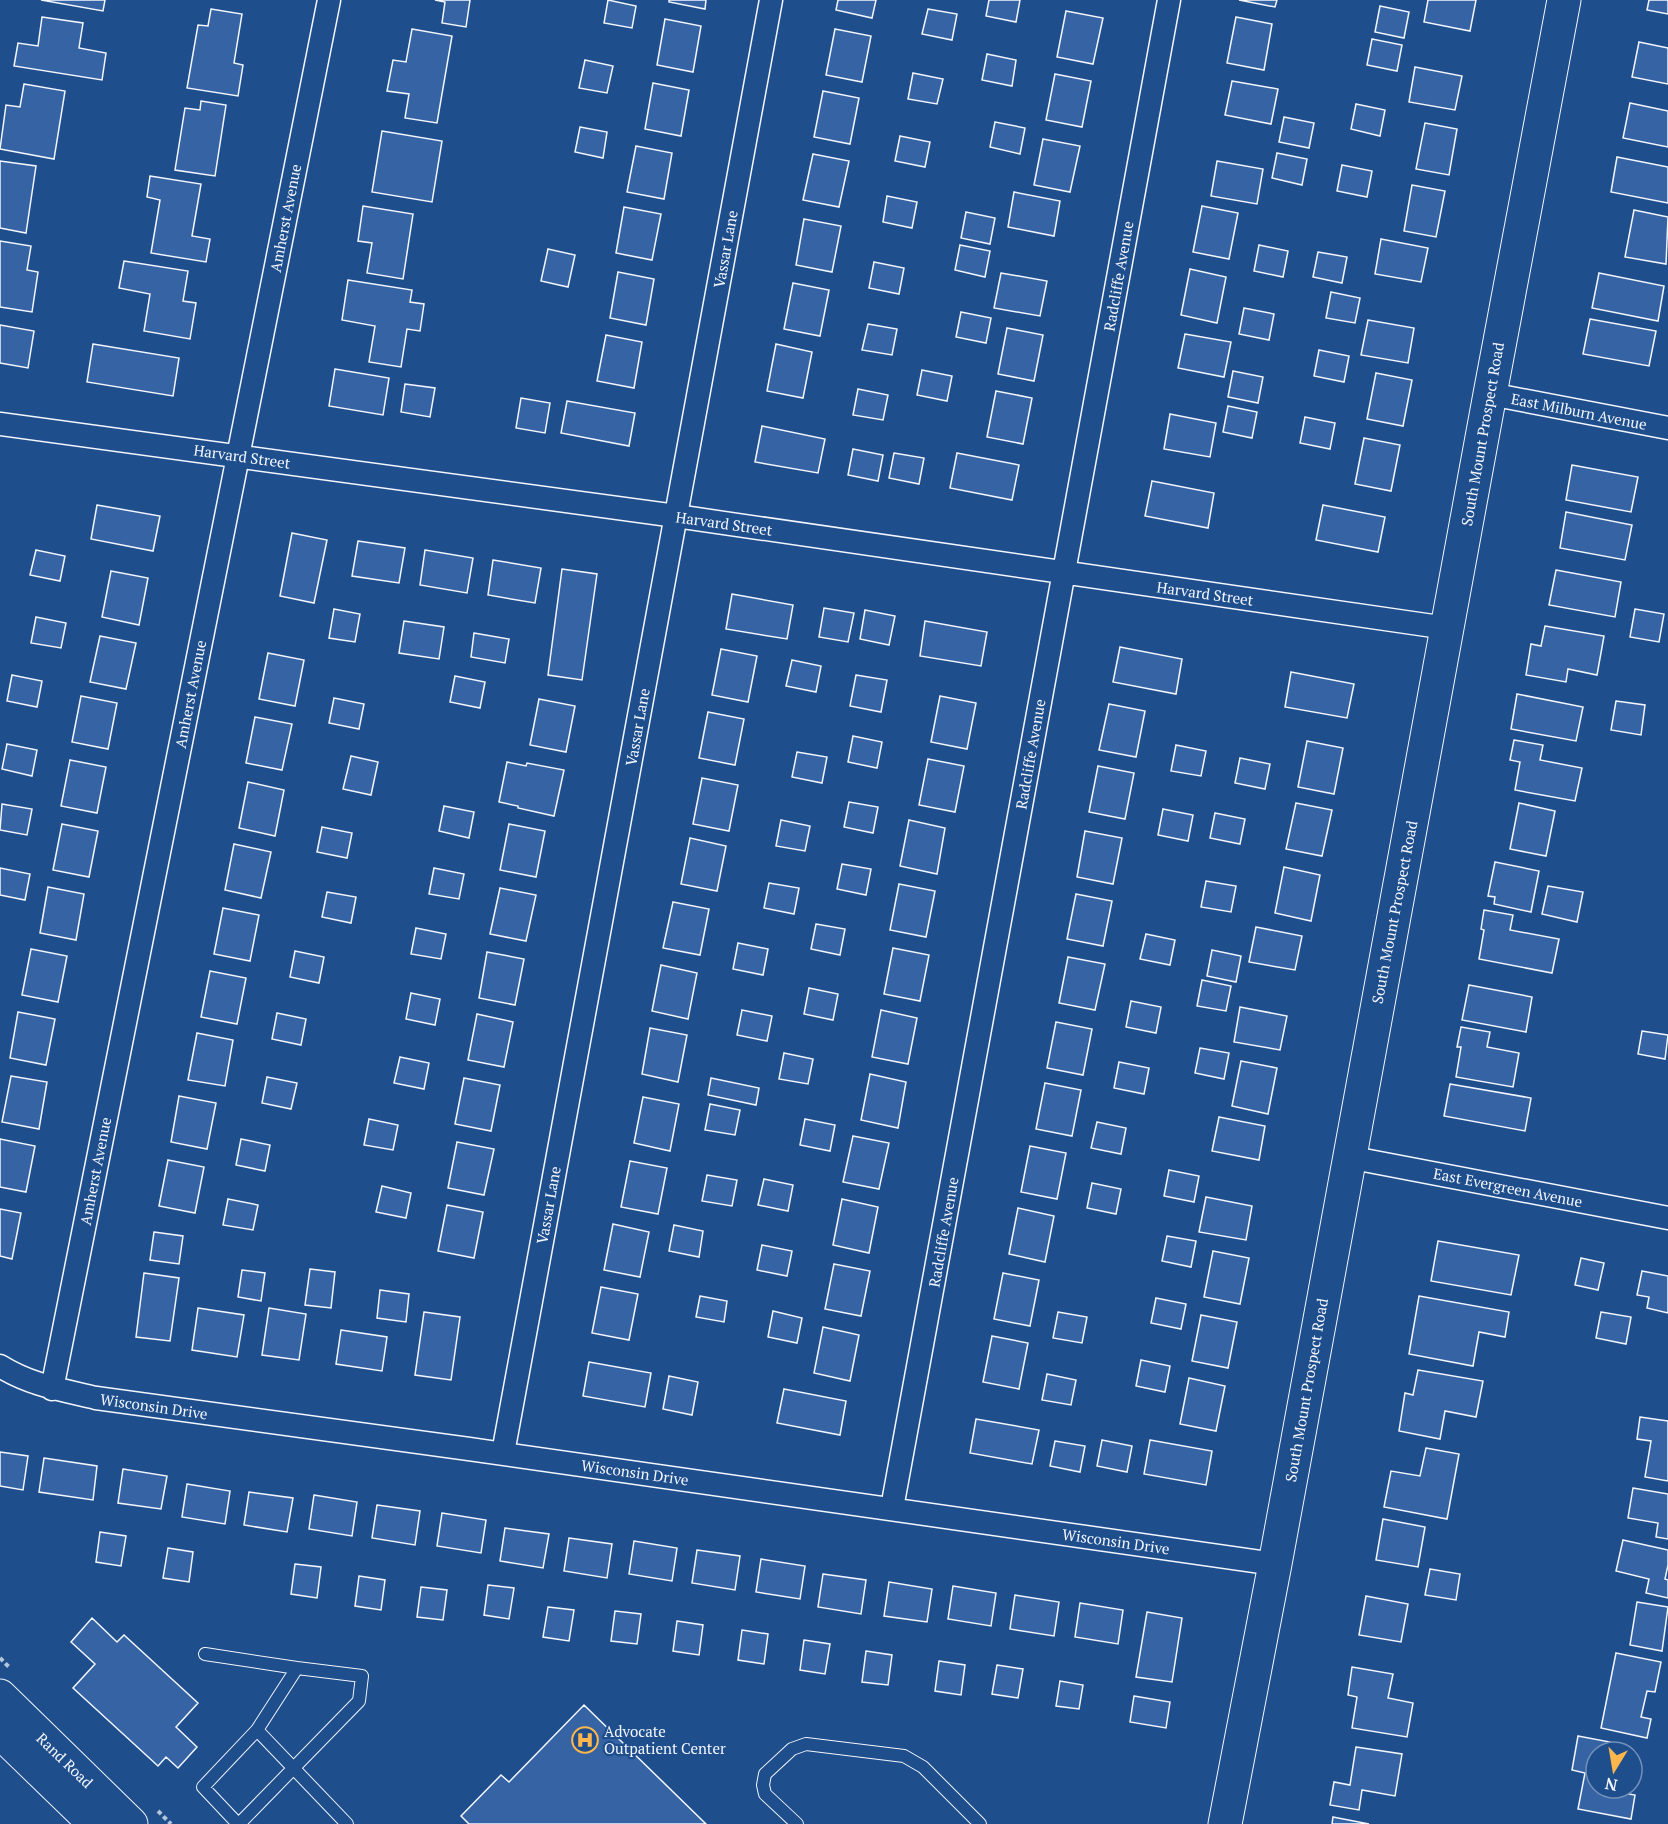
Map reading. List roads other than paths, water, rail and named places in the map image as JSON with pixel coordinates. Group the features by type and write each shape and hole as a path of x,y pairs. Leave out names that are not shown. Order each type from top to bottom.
{"main road":[{"name":"South Mount Prospect Road","path":"1224,1824 1275,1563 1348,1157 1564,0"},
{"name":"Rand Road","path":"0,1696 131,1824"},
{"name":"Rand Road","path":"0,1731 95,1824"}],"street":[{"name":"Amherst Avenue","path":"52,1389 329,0"},
{"name":"Vassar Lane","path":"502,1453 771,0"},
{"name":"Radcliffe Avenue","path":"892,1508 1169,0"},
{"name":"East Milburn Avenue","path":"1490,394 1668,428"},
{"name":"Harvard Street","path":"0,424 676,516 1447,628"},
{"name":"East Evergreen Avenue","path":"1348,1157 1668,1218"},
{"name":"Wisconsin Drive","path":"0,1366 16,1376 52,1389 96,1398 502,1453 1275,1563"}],"lane":[{"path":"204,1654 362,1676 359,1701 238,1824 203,1787 257,1730 297,1668"},
{"path":"257,1730 347,1824"},
{"path":"797,1824 765,1794 763,1785 765,1774 792,1749 806,1744 904,1756 923,1767 980,1824"}],"place":[{"name":"Advocate Outpatient Center","path":"585,1740"}]}
